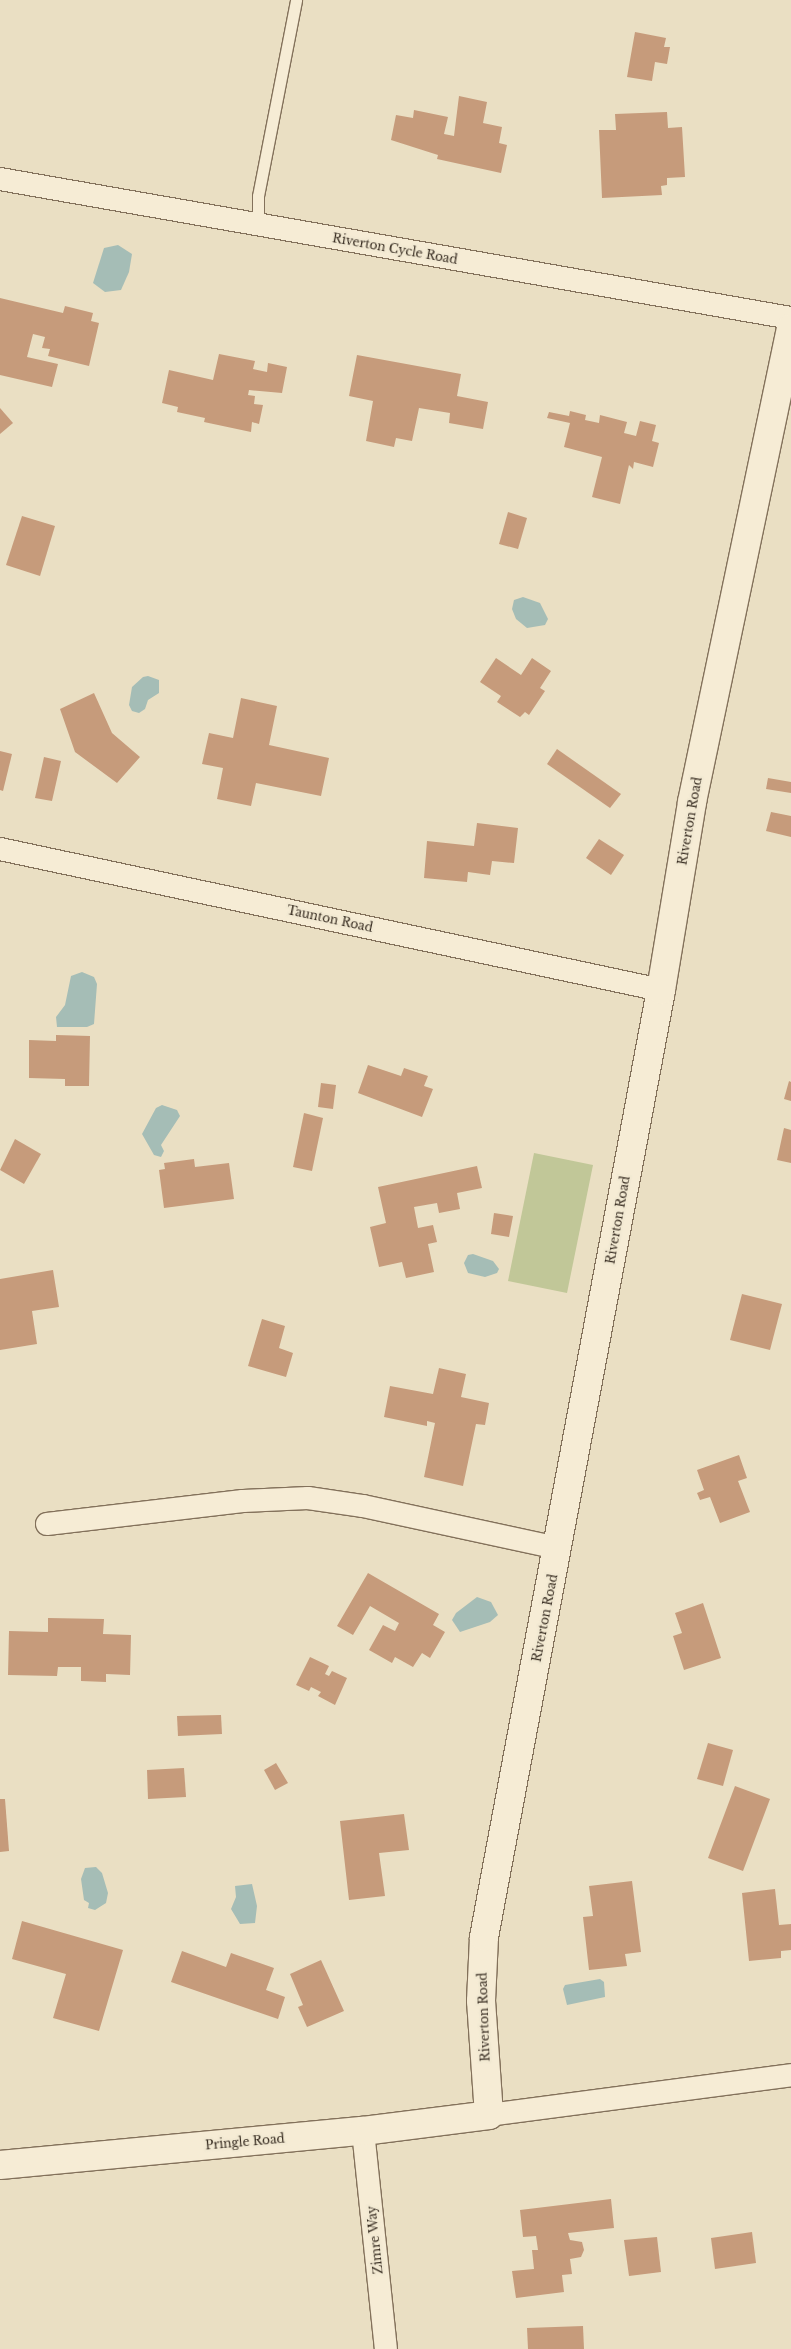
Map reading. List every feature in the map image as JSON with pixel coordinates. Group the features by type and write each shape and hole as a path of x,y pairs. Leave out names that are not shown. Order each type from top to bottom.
{"street":[{"name":"Riverton Cycle Road","path":"0,179 791,318"},
{"name":"Riverton Road","path":"489,2115 481,2002 484,1937 661,990 692,802 791,328"},
{"name":"Taunton Road","path":"0,849 661,990"},
{"path":"47,1524 243,1502 308,1498 364,1506 558,1548"},
{"path":"489,2115 791,2075"},
{"name":"Pringle Road","path":"0,2164 364,2131 489,2115"},
{"name":"Zimre Way","path":"364,2131 386,2349"}],"lane":[{"path":"258,225 258,196 296,0"}],"green space":[{"path":"534,1153 593,1165 567,1293 508,1281"}],"water":[{"path":"118,245 132,254 129,272 121,290 105,292 93,283 104,248"},
{"path":"523,597 540,603 548,619 545,625 527,628 516,619 512,609 514,600"},
{"path":"148,676 159,680 159,693 148,700 145,709 139,713 132,711 129,705 132,687 143,677"},
{"path":"82,972 94,977 97,984 94,1024 87,1027 57,1027 56,1017 65,1005 71,976"},
{"path":"162,1105 177,1110 180,1116 161,1145 164,1151 161,1157 154,1155 142,1134 156,1108"},
{"path":"473,1254 493,1261 499,1269 497,1273 485,1277 468,1273 464,1263 468,1255"},
{"path":"477,1597 491,1602 498,1615 490,1622 460,1632 452,1620 456,1613"},
{"path":"96,1867 102,1873 108,1893 106,1903 95,1910 88,1908 89,1903 84,1900 81,1879 85,1868"},
{"path":"252,1884 257,1906 255,1923 240,1924 231,1909 236,1897 235,1886"},
{"path":"600,1979 604,1982 605,1997 567,2005 563,1989 565,1985"}],"building":[{"path":"635,32 666,38 664,47 670,47 667,64 655,62 652,81 627,77"},
{"path":"459,96 487,102 483,123 502,127 499,143 507,145 501,173 437,159 438,155 391,140 396,115 413,118 414,110 448,117 444,134 454,136"},
{"path":"667,112 668,128 682,127 685,177 667,178 667,185 661,186 662,195 602,198 599,130 616,130 615,114"},
{"path":"0,298 63,313 65,306 93,313 91,321 99,323 89,366 48,356 50,349 42,348 45,337 33,334 27,357 58,364 52,387 0,375"},
{"path":"219,354 255,361 253,369 267,372 268,363 287,367 282,393 249,390 248,395 255,396 254,404 263,405 259,424 252,422 251,432 204,422 205,418 177,412 178,407 162,403 169,370 213,380"},
{"path":"357,355 461,374 457,396 488,402 483,429 449,423 450,413 419,408 412,441 396,438 394,447 366,441 373,401 349,396"},
{"path":"0,408 13,423 0,434"},
{"path":"570,411 586,415 585,420 599,423 600,415 627,422 624,433 636,436 640,421 656,425 652,441 659,443 653,467 634,462 633,469 629,465 620,504 592,497 602,457 564,447 570,423 547,418 549,412 569,416"},
{"path":"508,512 527,518 518,549 499,544"},
{"path":"22,516 55,526 40,576 6,565"},
{"path":"496,658 521,675 532,658 551,671 540,688 545,691 529,715 525,712 520,717 497,702 501,696 480,682"},
{"path":"94,693 112,733 140,757 117,783 75,752 60,709"},
{"path":"241,698 277,706 269,745 329,758 321,796 256,783 251,806 217,799 223,768 202,764 209,733 233,738"},
{"path":"557,749 621,794 610,808 547,764"},
{"path":"0,751 12,754 3,791 0,790"},
{"path":"44,757 61,761 52,801 35,798"},
{"path":"768,778 791,782 791,793 766,789"},
{"path":"771,812 791,816 791,837 766,831"},
{"path":"477,823 518,828 514,863 492,861 490,875 468,872 467,882 424,878 427,841 474,846"},
{"path":"599,839 624,855 611,875 586,858"},
{"path":"56,1035 90,1036 89,1086 65,1086 65,1079 29,1078 29,1040 56,1041"},
{"path":"368,1065 401,1076 404,1068 428,1076 424,1086 433,1089 422,1117 358,1093"},
{"path":"789,1081 791,1082 791,1101 784,1099"},
{"path":"321,1083 336,1085 333,1109 318,1107"},
{"path":"304,1113 323,1118 312,1171 293,1167"},
{"path":"784,1128 791,1130 791,1163 777,1160"},
{"path":"15,1139 41,1154 24,1184 0,1170"},
{"path":"194,1159 195,1167 229,1163 234,1199 164,1208 159,1170 165,1169 164,1163"},
{"path":"477,1166 482,1188 457,1193 460,1209 439,1213 437,1203 414,1207 418,1228 433,1225 437,1242 428,1244 434,1272 406,1278 402,1262 379,1267 370,1227 386,1223 378,1187"},
{"path":"494,1213 513,1216 509,1237 491,1234"},
{"path":"53,1270 59,1307 32,1311 37,1344 0,1350 0,1279"},
{"path":"742,1294 782,1304 770,1350 730,1340"},
{"path":"262,1319 285,1326 279,1348 293,1353 286,1377 248,1366"},
{"path":"439,1368 466,1374 461,1397 489,1403 485,1425 476,1424 463,1486 424,1477 435,1423 427,1421 427,1426 384,1417 390,1386 433,1394"},
{"path":"739,1455 747,1478 738,1481 750,1512 720,1523 710,1497 700,1500 697,1493 704,1490 697,1470"},
{"path":"368,1573 439,1614 433,1625 445,1632 430,1658 422,1653 413,1667 395,1657 392,1663 369,1650 383,1625 395,1631 399,1623 370,1606 353,1635 337,1626"},
{"path":"703,1603 721,1658 684,1670 673,1636 682,1633 675,1613"},
{"path":"48,1618 104,1619 103,1634 131,1635 130,1675 106,1674 106,1682 81,1681 81,1667 58,1667 57,1676 8,1675 9,1631 48,1632"},
{"path":"310,1657 329,1666 325,1674 329,1676 332,1671 347,1678 335,1705 318,1696 321,1692 311,1687 309,1691 296,1685"},
{"path":"221,1715 222,1734 178,1736 177,1716"},
{"path":"708,1743 733,1750 723,1786 697,1779"},
{"path":"276,1763 288,1783 275,1790 264,1770"},
{"path":"184,1768 186,1797 148,1799 147,1770"},
{"path":"735,1786 770,1799 743,1871 708,1858"},
{"path":"0,1799 5,1799 9,1851 0,1852"},
{"path":"404,1814 409,1850 379,1853 385,1896 349,1900 340,1821"},
{"path":"632,1881 641,1952 625,1954 627,1966 589,1970 583,1917 593,1916 589,1886"},
{"path":"775,1889 779,1925 791,1924 791,1950 781,1951 781,1958 749,1961 742,1893"},
{"path":"22,1921 123,1950 99,2031 53,2018 66,1974 12,1959"},
{"path":"182,1951 226,1967 231,1953 274,1968 266,1990 285,1997 278,2019 171,1982"},
{"path":"321,1960 344,2011 307,2027 298,2007 303,2005 290,1974"},
{"path":"611,2199 614,2228 568,2233 570,2240 582,2242 584,2250 581,2257 570,2259 572,2274 562,2275 564,2292 516,2298 512,2271 534,2269 532,2250 538,2250 536,2236 523,2237 520,2210"},
{"path":"752,2232 756,2263 715,2269 711,2238"},
{"path":"657,2237 661,2272 629,2276 624,2240"},
{"path":"583,2326 584,2349 528,2349 527,2328"}]}
